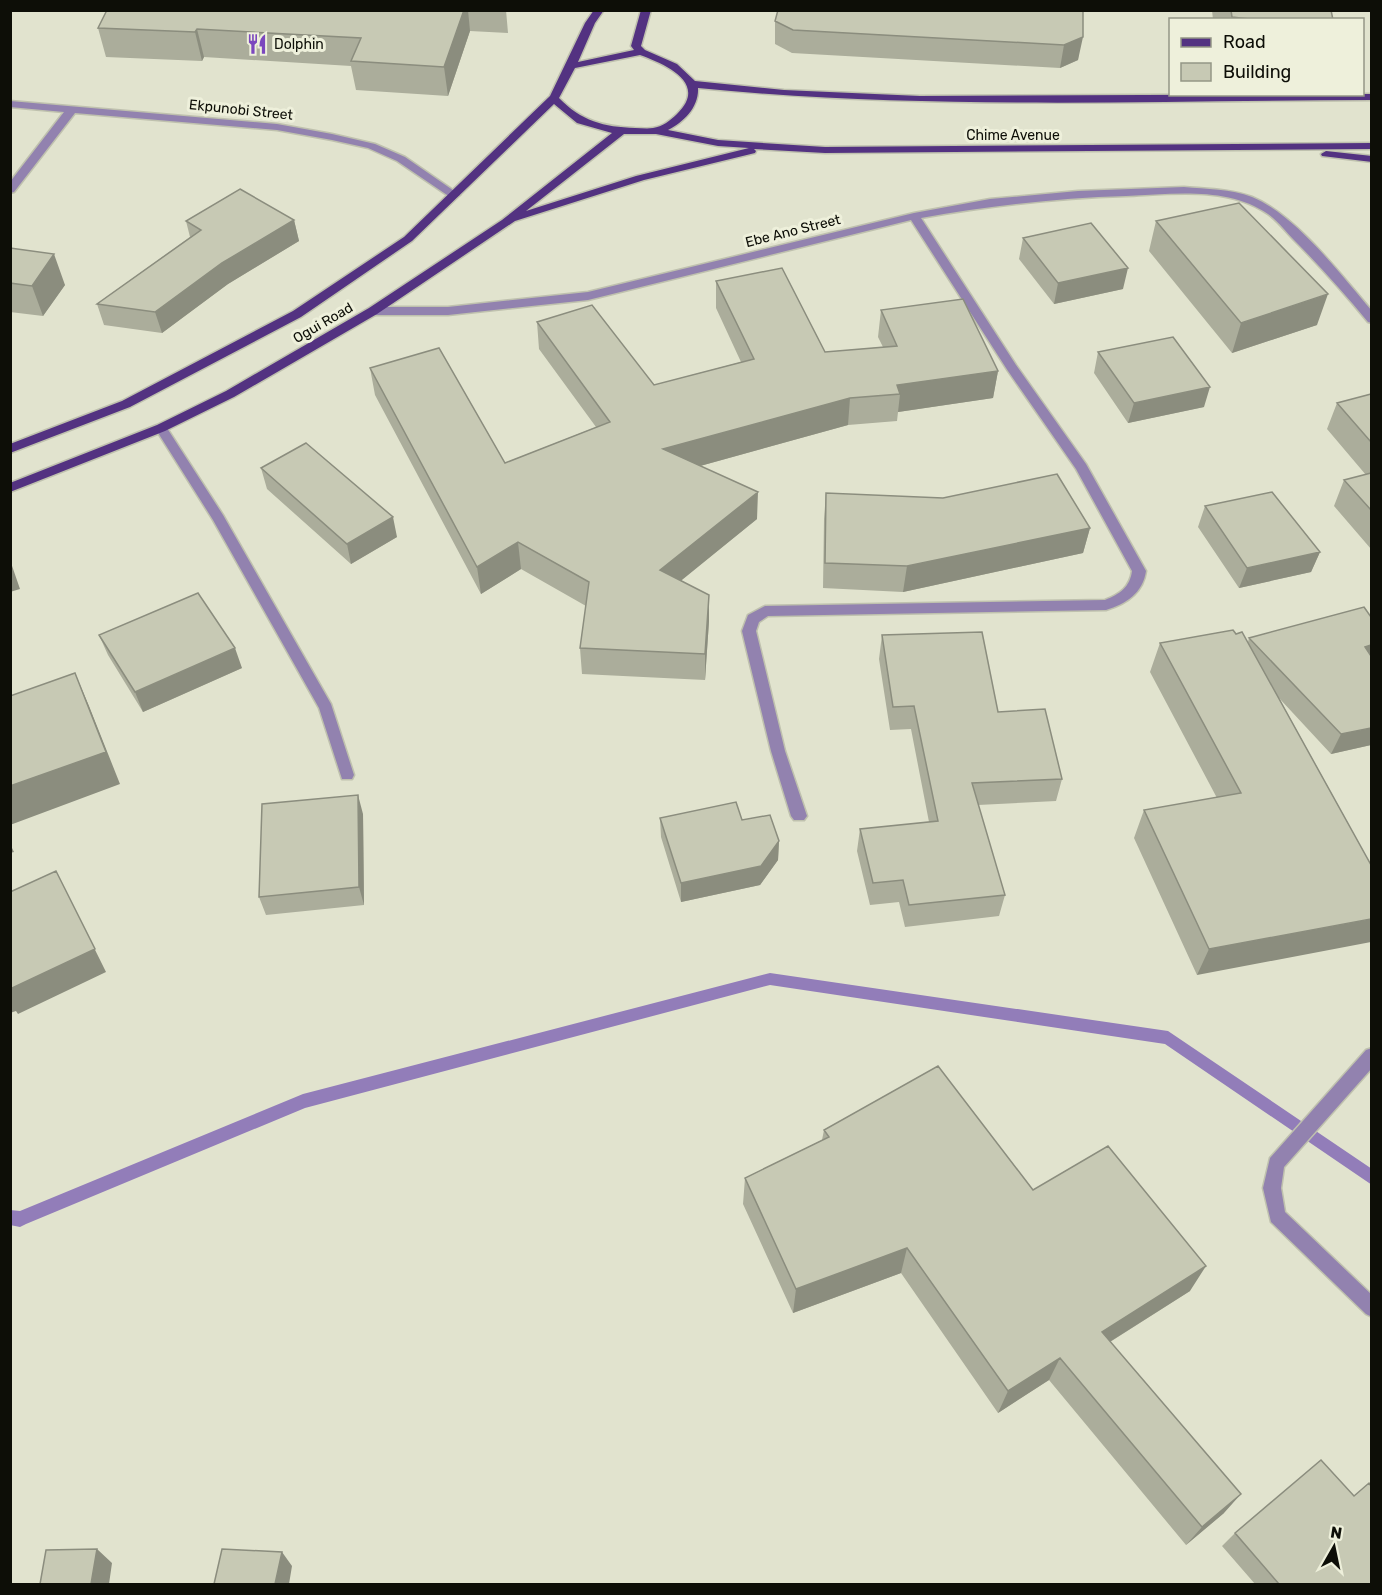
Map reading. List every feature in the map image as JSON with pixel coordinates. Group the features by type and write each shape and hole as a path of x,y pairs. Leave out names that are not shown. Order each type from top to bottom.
{"main road":[{"path":"571,66 599,10"},
{"path":"646,10 636,46 641,52 670,64 684,73 692,84 694,94 692,104 679,120 657,131"},
{"path":"571,66 641,52"},
{"name":"Ogui Road","path":"10,449 126,404 297,314 408,238 554,98 571,66"},
{"path":"692,84 784,93 920,99 1371,97"},
{"name":"Chime Avenue","path":"554,98 575,119 596,127 621,131 657,131 717,143 762,148 848,150 1371,146"},
{"name":"Ogui Road","path":"10,488 161,429 230,394 373,311 506,222 621,131"},
{"path":"1261,147 1371,159"},
{"path":"506,222 640,178 762,148"}],"street":[{"name":"Ekpunobi Street","path":"10,104 277,127 332,137 371,146 401,159 454,195"},
{"path":"10,190 72,109"},
{"name":"Ebe Ano Street","path":"373,311 448,311 588,296 914,216 990,202 1077,194 1184,190 1221,193 1248,199 1273,212 1327,266 1371,319"},
{"path":"799,816 778,751 749,631 753,619 765,611 1106,605 1122,600 1132,591 1138,580 1138,571 1082,467 1012,368 914,216"},
{"path":"161,429 218,518 326,708 347,775"},
{"path":"1371,1054 1276,1164 1272,1188 1277,1216 1371,1308"}],"building":[{"path":"107,10 464,10 444,67 351,61 361,38 197,29 195,32 98,28"},
{"path":"778,10 1083,10 1083,37 1064,45 793,30 775,21"},
{"path":"1231,10 1331,10 1333,18 1241,18 1232,17"},
{"path":"240,189 294,220 222,263 155,312 97,304 201,230 186,221"},
{"path":"1239,203 1328,294 1241,323 1156,221"},
{"path":"1091,223 1128,268 1058,283 1023,238"},
{"path":"10,248 54,254 32,286 10,283"},
{"path":"782,268 825,352 897,346 881,310 963,299 998,371 897,385 900,394 850,398 663,449 758,492 660,570 709,595 705,654 580,648 589,582 518,542 477,567 370,368 439,348 505,463 610,422 537,322 592,305 654,385 754,359 716,281"},
{"path":"1173,337 1210,387 1134,403 1098,352"},
{"path":"1371,394 1371,442 1337,403"},
{"path":"306,443 393,517 347,544 261,468"},
{"path":"1371,473 1371,510 1344,480"},
{"path":"1057,474 1090,528 907,566 825,563 826,493 943,498"},
{"path":"1272,492 1320,552 1247,568 1205,506"},
{"path":"198,593 235,648 135,692 99,635"},
{"path":"1364,607 1371,617 1371,645 1365,647 1371,656 1371,728 1341,734 1249,638"},
{"path":"1233,630 1236,634 1242,632 1371,865 1371,919 1209,949 1144,810 1241,793 1160,643"},
{"path":"982,632 998,712 1045,709 1062,779 972,783 1005,895 909,905 903,880 873,883 860,829 938,821 914,706 893,707 882,635"},
{"path":"75,673 106,752 10,786 10,696"},
{"path":"358,795 359,887 259,897 262,804"},
{"path":"736,802 742,820 770,815 779,841 761,866 681,883 660,818"},
{"path":"56,871 95,949 10,989 10,892"},
{"path":"938,1066 1033,1190 1108,1146 1206,1266 1102,1332 1241,1494 1202,1527 1060,1358 1008,1391 907,1248 796,1289 745,1178 829,1137 824,1130"},
{"path":"1321,1460 1354,1496 1369,1483 1371,1486 1371,1584 1279,1584 1235,1533"},
{"path":"97,1549 91,1584 40,1584 46,1550"},
{"path":"222,1549 282,1552 275,1584 214,1584"}],"waterway":[{"path":"10,1217 20,1219 303,1101 770,979 1168,1038 1372,1178"}],"place":[{"name":"Dolphin","path":"257,44"}]}
